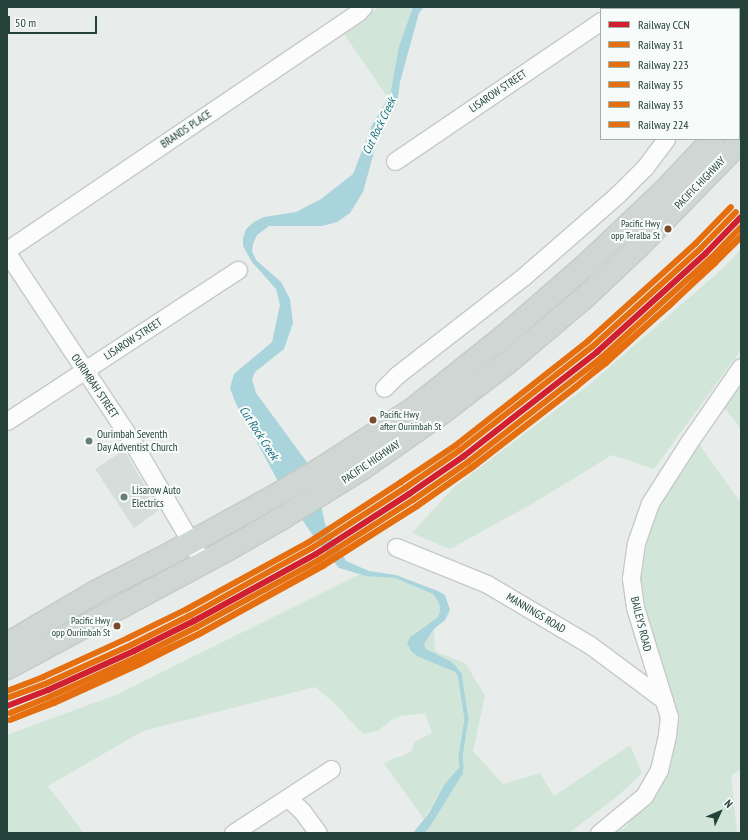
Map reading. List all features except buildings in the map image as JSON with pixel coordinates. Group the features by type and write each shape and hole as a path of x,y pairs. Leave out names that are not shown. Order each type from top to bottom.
{"main road":[{"name":"PACIFIC HIGHWAY","path":"7,644 97,591 192,542 273,497 322,468 413,409 503,337 588,263 664,190 712,140"},
{"name":"PACIFIC HIGHWAY","path":"7,668 203,563 284,517 335,486 443,412 507,363 622,264 741,141"}],"street":[{"name":"BRANDS PLACE","path":"7,251 358,12 363,7"},
{"name":"LISAROW STREET","path":"395,161 600,22"},
{"path":"384,388 397,375 524,277 617,195 645,167 665,140"},
{"name":"OURIMBAH STREET","path":"7,251 130,438 203,563"},
{"name":"LISAROW STREET","path":"7,421 238,270"},
{"name":"BAILEYS ROAD","path":"599,833 644,796 659,770 667,735 669,718 634,607 631,578 636,543 650,503 689,442 741,367"},
{"name":"MANNINGS ROAD","path":"396,548 487,584 590,645 664,700"},
{"path":"233,833 330,769"},
{"path":"288,798 302,811 318,833"}],"shaded area":[{"path":"124,450 159,510 134,528 95,469"}],"green space":[{"path":"379,7 413,7 399,46 390,95 388,98 344,34"},
{"path":"741,7 741,53 740,54 740,8 654,8"},
{"path":"741,249 741,350 654,469 612,455 532,504 450,549 412,533 453,488 590,384 722,269"},
{"path":"741,378 741,429 723,406"},
{"path":"697,441 741,503 741,769 731,776 737,833 615,833 626,827 667,771 673,735 641,605 639,551 654,510"},
{"path":"360,574 395,578 433,594 439,603 440,611 438,617 410,636 436,662 459,673 456,666 426,649 424,644 434,631 435,651 466,664 485,696 473,751 503,784 540,773 554,796 630,745 642,773 619,795 569,833 424,833 462,765 444,785 424,819 384,764 411,751 415,742 432,733 425,713 401,716 390,721 378,731 363,734 332,701 315,687 143,731 48,786 84,833 7,833 7,735 118,694"}],"water":[{"path":"413,7 424,7 419,13 400,82 397,105 382,123 363,192 350,213 337,222 322,226 269,226 257,235 253,244 252,251 256,260 281,282 290,299 293,323 284,349 255,372 252,379 256,393 315,475 325,524 346,561 369,571 396,575 445,595 450,610 445,620 435,628 424,644 426,649 450,661 456,666 460,674 417,656 411,651 407,643 410,637 438,617 440,611 439,603 433,594 395,578 366,576 339,568 314,537 286,496 236,404 230,388 234,374 272,342 280,305 276,289 252,262 243,246 243,238 246,229 254,222 264,217 296,212 321,199 353,174 371,127 390,95 399,46"},
{"path":"462,764 463,774 429,828 424,833 413,833 429,813 444,785"}],"waterway":[{"name":"Cut Rock Creek","path":"457,671 460,674 467,719 461,756 462,768"}],"rail line":[{"name":"33","path":"7,691 43,677 187,609 309,542 401,482 456,445 588,341 696,243 731,207"},
{"name":"223","path":"7,698 45,684 131,645 191,615 312,548 405,488 460,450 592,347 701,248 736,212"},
{"name":"CCN","path":"7,706 48,690 134,651 194,621 316,554 409,494 464,456 597,352 706,253 741,217"},
{"name":"31","path":"10,713 137,657 197,627 319,560 413,500 468,462 601,358 711,258 741,227"},
{"name":"224","path":"10,720 53,702 199,634 324,564 417,506 471,468 576,387 669,306 741,236"},
{"name":"35","path":"12,719 54,703 140,664 201,633 323,566 417,506 473,467 606,363 715,263 741,237"}],"place":[{"name":"Pacific Hwy opp Teralba St","path":"668,229"},
{"name":"Pacific Hwy after Ourimbah St","path":"373,420"},
{"name":"Ourimbah Seventh Day Adventist Church","path":"89,441"},
{"name":"Lisarow Auto Electrics","path":"124,497"},
{"name":"Pacific Hwy opp Ourimbah St","path":"117,626"}]}
